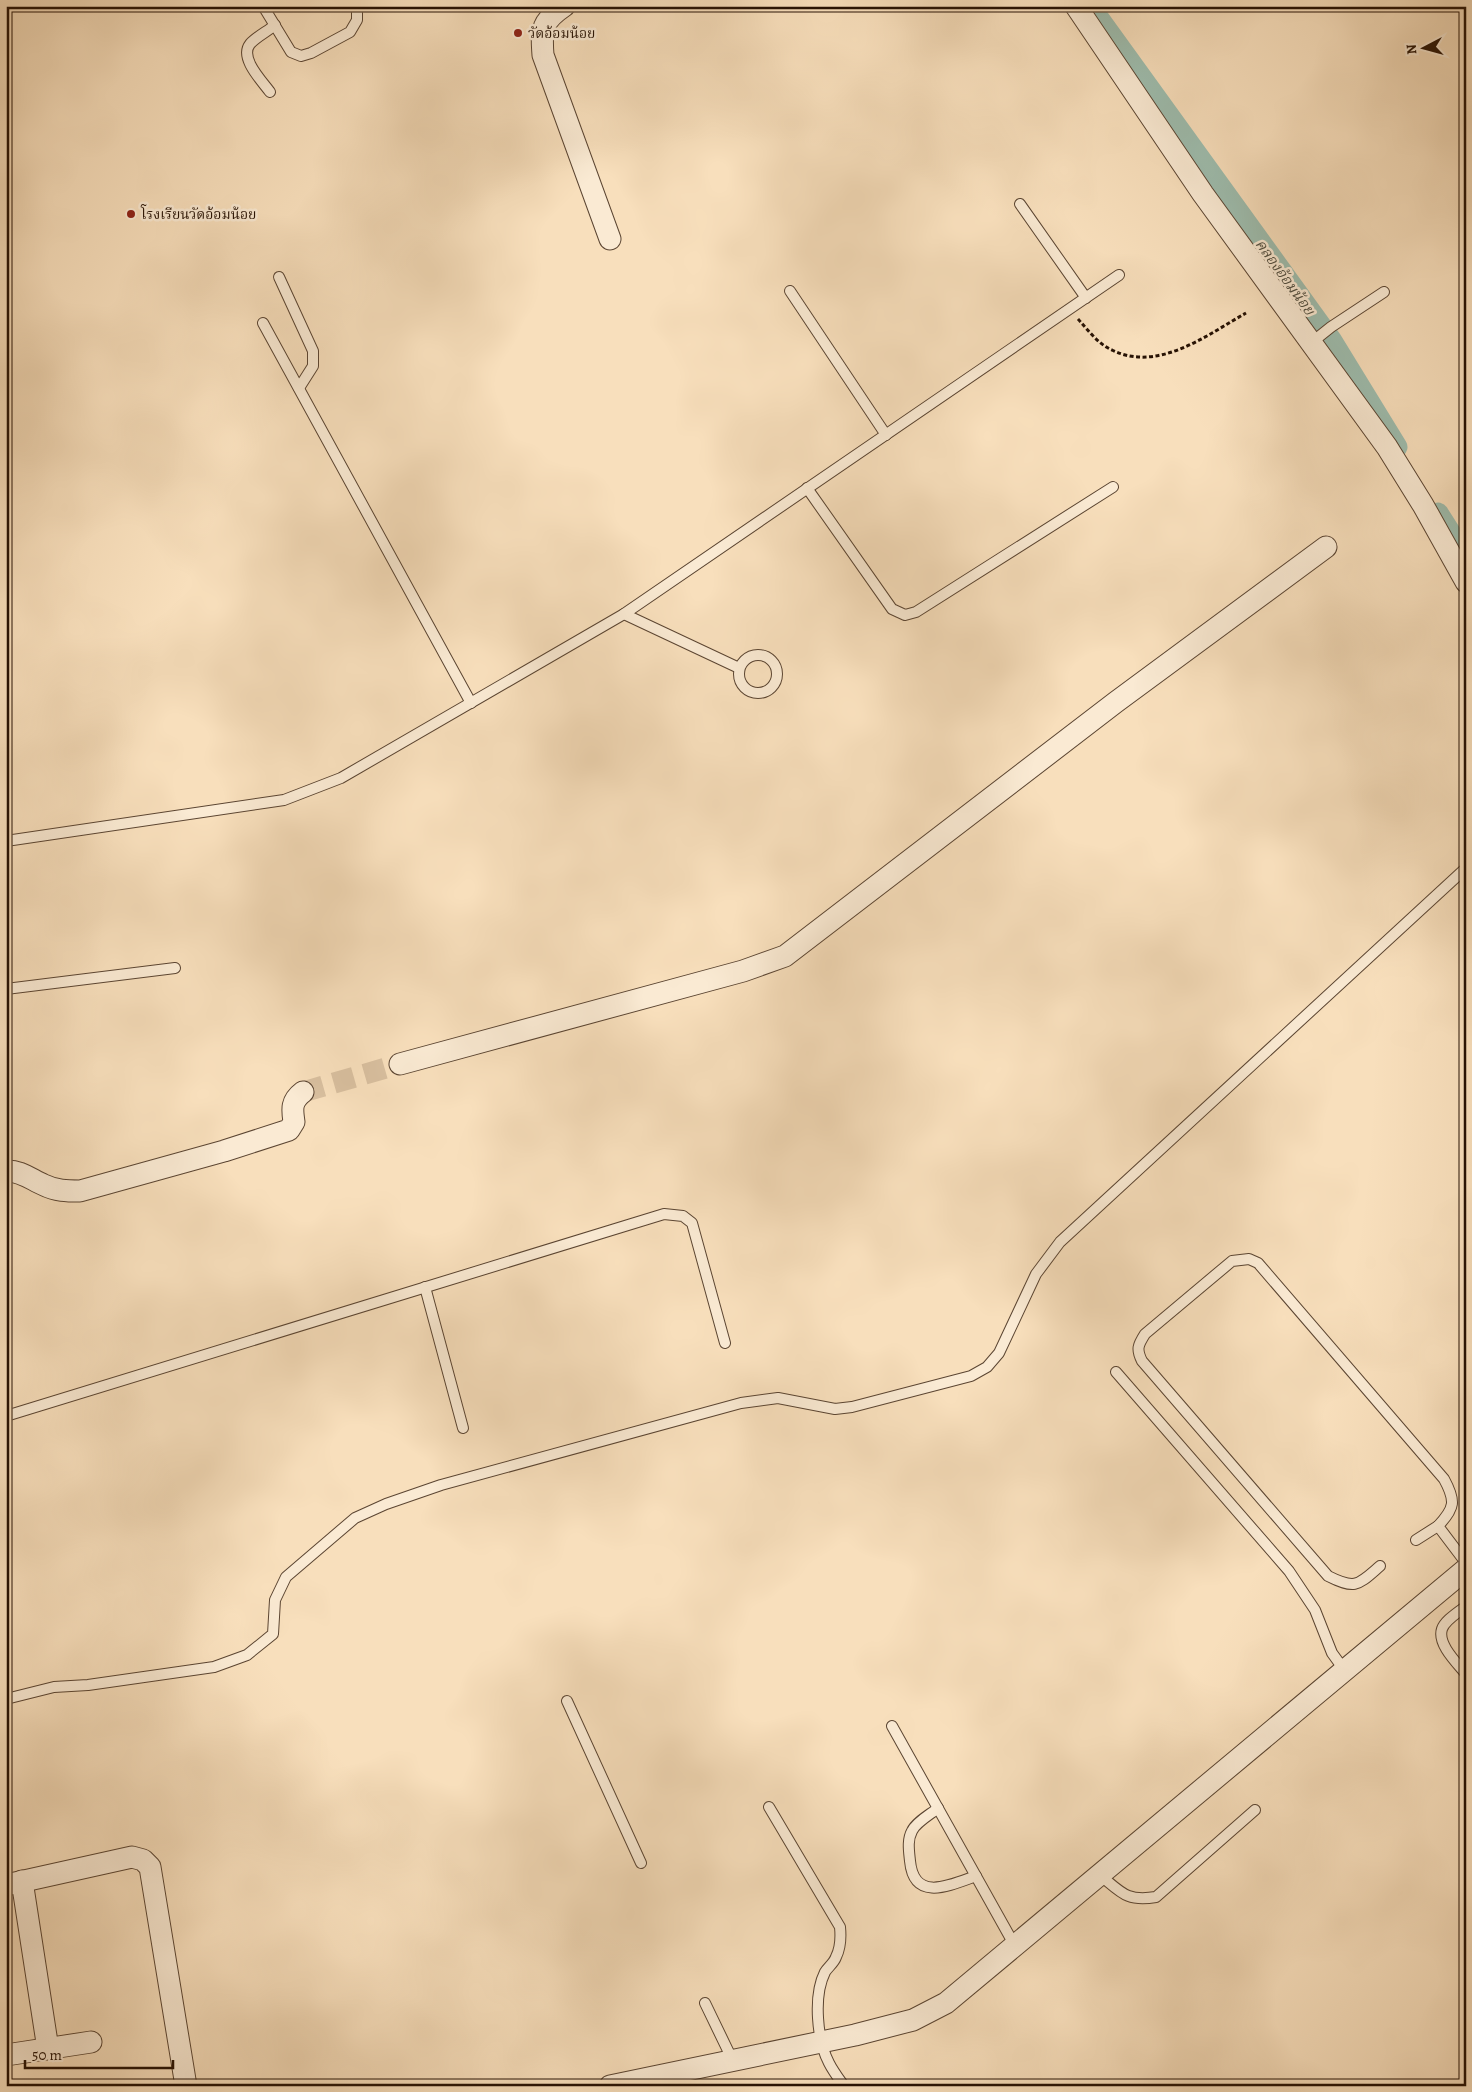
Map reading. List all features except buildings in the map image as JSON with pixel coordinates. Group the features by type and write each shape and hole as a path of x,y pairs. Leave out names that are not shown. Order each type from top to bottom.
{"street":[{"path":"1076,6 1202,194 1315,339 1387,447 1423,505 1466,582"},
{"path":"552,11 542,36 543,55 610,239"},
{"path":"400,1064 743,971 784,956 1116,702 1326,546"},
{"path":"6,1171 31,1177 43,1185 60,1191 80,1191 224,1151 288,1130 294,1122 292,1109 294,1099 303,1092"},
{"path":"610,2086 823,2043 914,2020 946,2003 1466,1569"},
{"path":"48,2049 14,1883 132,1857 143,1860 150,1867 186,2086"},
{"path":"6,2055 91,2042"}],"lane":[{"path":"263,6 290,52 301,56 350,32 357,20 357,6"},
{"path":"270,92 250,63 247,51 250,44 275,25"},
{"path":"1020,204 1086,298"},
{"path":"6,841 284,800 340,778 624,614 1119,275"},
{"path":"279,276 313,351 313,366 298,388"},
{"path":"790,291 886,435"},
{"path":"1315,339 1384,292"},
{"path":"263,323 471,703"},
{"path":"806,488 892,610 905,615 916,612 1113,487"},
{"path":"624,614 739,668"},
{"path":"6,1699 54,1687 88,1685 214,1667 248,1654 273,1634 275,1600 286,1577 355,1518 386,1504 441,1485 741,1403 778,1398 835,1408 852,1407 971,1376 987,1367 999,1353 1036,1274 1060,1242 1466,868"},
{"path":"6,989 175,968"},
{"path":"6,1416 664,1214 683,1216 692,1223 725,1344"},
{"path":"1380,1566 1358,1584 1348,1585 1328,1576 1142,1361 1137,1352 1138,1345 1145,1334 1232,1261 1249,1259 1258,1263 1444,1478 1449,1488 1451,1512 1438,1526 1416,1540"},
{"path":"425,1287 463,1428"},
{"path":"1116,1372 1289,1571 1315,1610 1332,1653 1345,1671"},
{"path":"1438,1526 1466,1563"},
{"path":"1466,1606 1442,1628 1442,1638 1446,1648 1466,1674"},
{"path":"567,1701 641,1863"},
{"path":"892,1726 1015,1946"},
{"path":"769,1807 840,1927 842,1940 836,1957 825,1972 819,1989 817,2012 829,2064 844,2086"},
{"path":"938,1808 912,1830 908,1845 910,1866 916,1880 927,1887 944,1888 976,1876"},
{"path":"1100,1876 1127,1897 1142,1899 1156,1897 1254,1810"},
{"path":"705,2003 733,2061"}],"path":[{"path":"1070,309 1092,334 1110,350 1134,358 1169,354 1246,313"}],"waterway":[{"name":"คลองอ้อมน้อย","path":"1090,6 1332,341 1397,447"},
{"name":"คลองอ้อมน้อย","path":"1438,513 1466,557"}],"tunnel":[{"path":"303,1092 400,1064"}],"place":[{"name":"วัดอ้อมน้อย","path":"518,33"},
{"name":"โรงเรียนวัดอ้อมน้อย","path":"131,214"}]}
